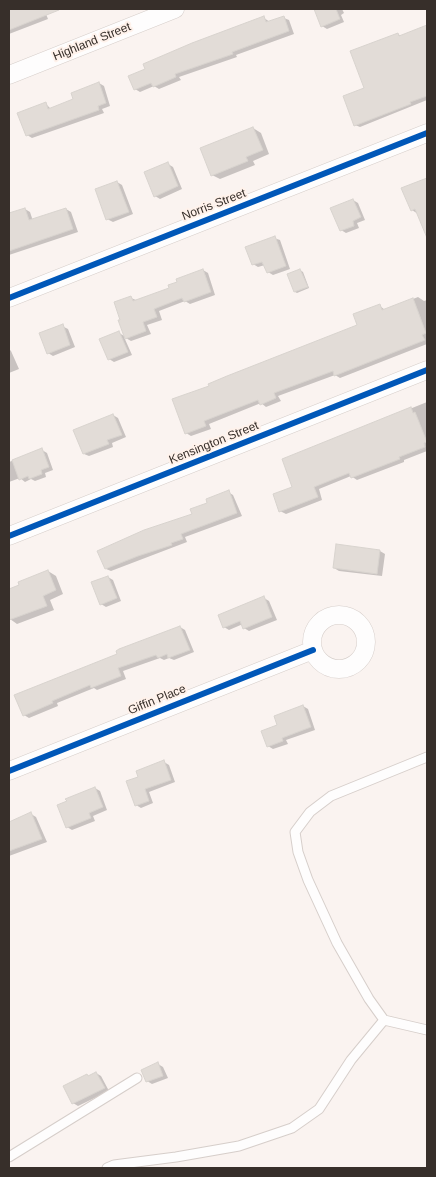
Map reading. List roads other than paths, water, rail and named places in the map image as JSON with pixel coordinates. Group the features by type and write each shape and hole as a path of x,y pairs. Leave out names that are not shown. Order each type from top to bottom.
{"street":[{"name":"Highland Street","path":"9,75 175,9"},
{"name":"Norris Street","path":"9,298 427,134"},
{"name":"Kensington Street","path":"9,536 427,370"},
{"name":"Giffin Place","path":"9,770 313,650"}],"lane":[{"path":"427,757 330,796 310,812 295,832 298,852 308,880 329,925 369,999 384,1020 427,1030"},
{"path":"107,1168 114,1165 239,1146 292,1128 319,1109 351,1060 384,1020"},
{"path":"9,1157 137,1078"}]}
